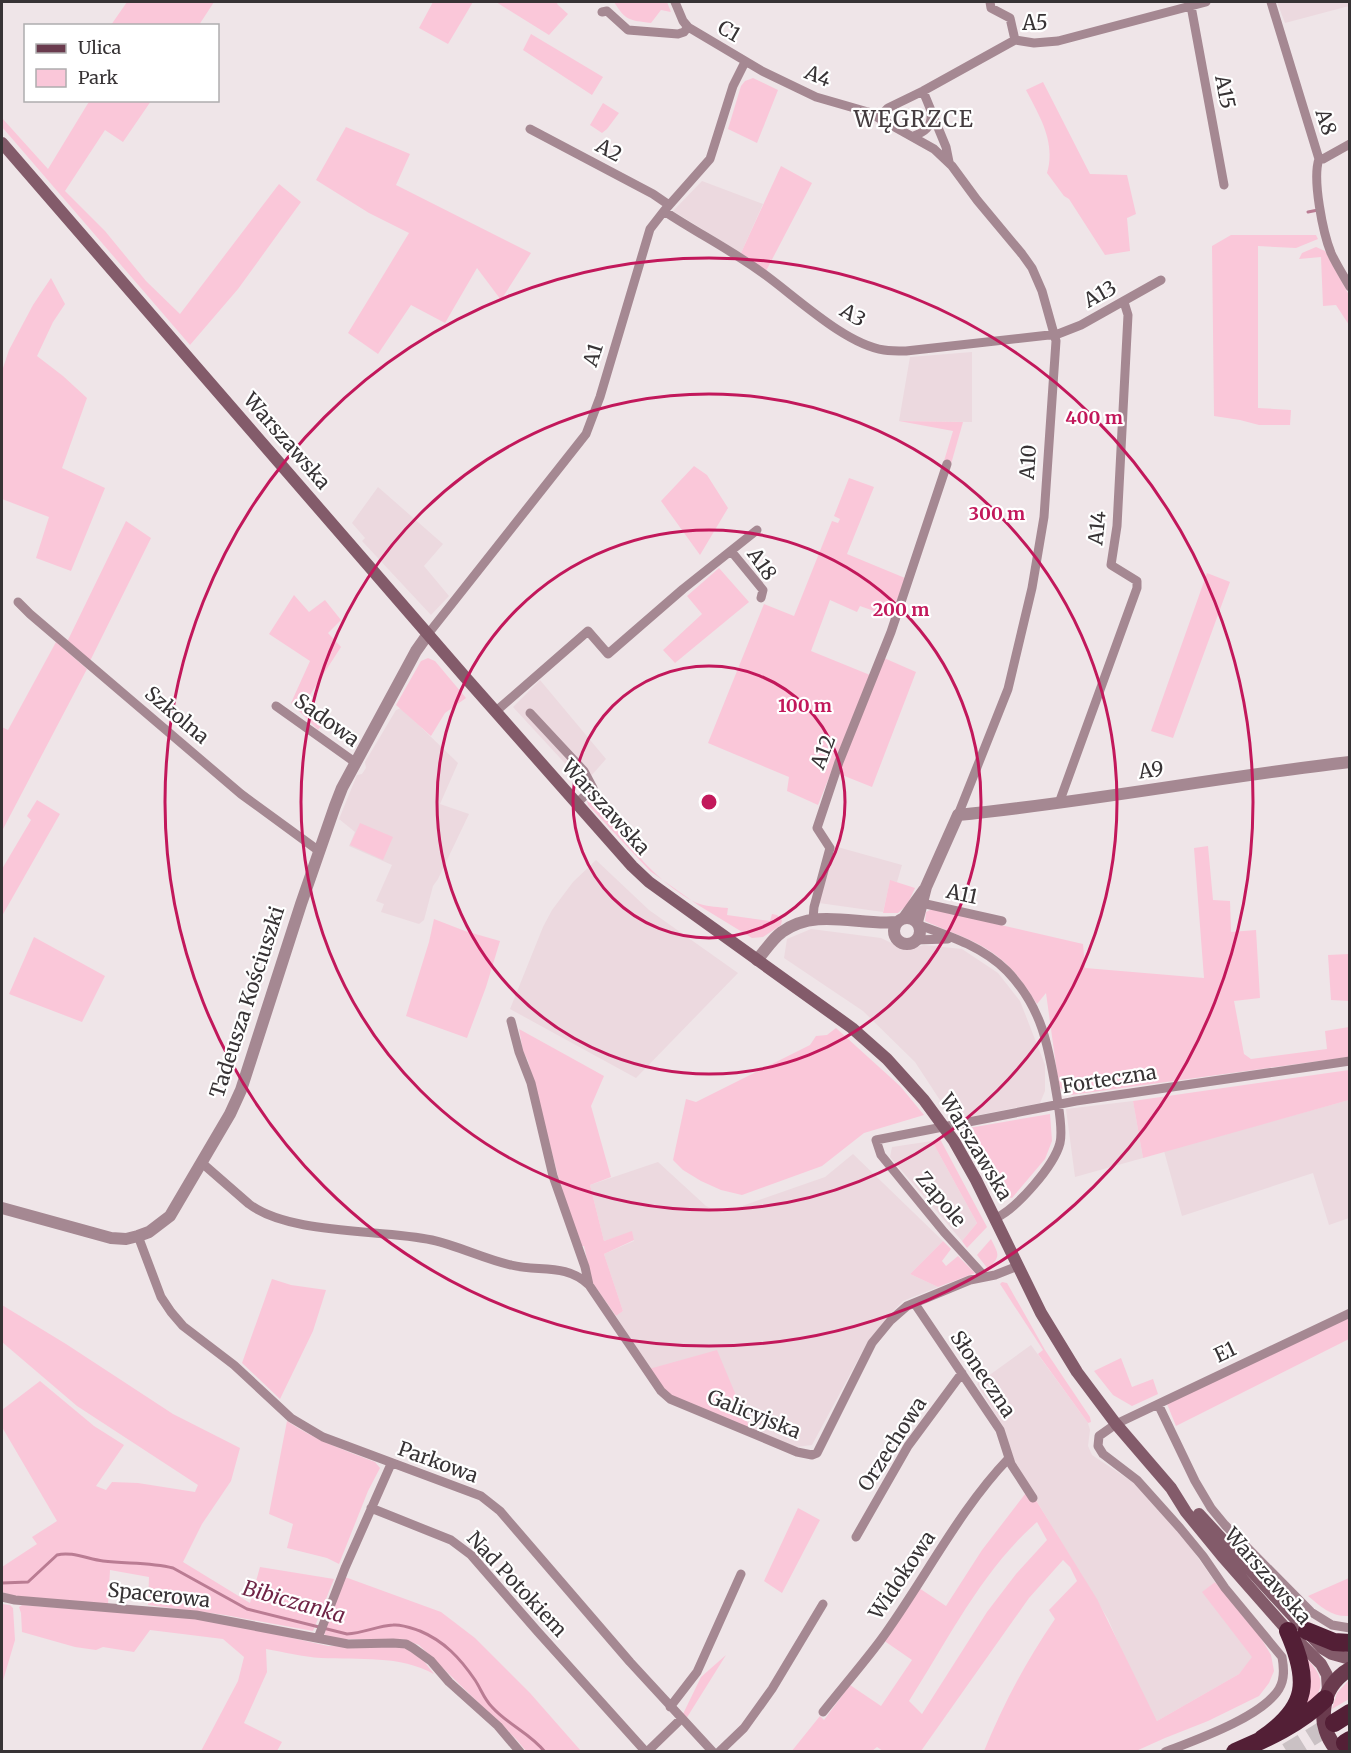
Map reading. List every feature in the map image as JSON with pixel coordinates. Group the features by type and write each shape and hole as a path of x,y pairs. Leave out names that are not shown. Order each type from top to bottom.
{"highway":[{"path":"1307,1630 1335,1642 1350,1643"},
{"path":"1262,1739 1289,1716 1300,1695 1302,1669 1288,1631"},
{"path":"1235,1752 1278,1733 1304,1718 1326,1696"},
{"path":"1334,1723 1350,1713"}],"main road":[{"name":"Warszawska","path":"2,143 495,712 632,866 649,882 801,990 864,1038 903,1075 954,1141 996,1218 1060,1347 1116,1424 1171,1488 1186,1512 1222,1556 1288,1631 1324,1667 1328,1679 1326,1696"},
{"name":"Warszawska","path":"1171,1488 1192,1506 1327,1652 1350,1659"},
{"path":"1345,1745 1329,1739 1324,1725 1323,1711 1326,1696 1335,1680 1350,1669"}],"street":[{"name":"C1","path":"675,2 688,27 745,62"},
{"path":"990,2 991,8 1010,18 1015,40"},
{"name":"A5","path":"879,117 884,111 1015,40 1035,43 1058,41 1184,5 1206,2"},
{"name":"A8","path":"1271,2 1321,159 1316,176 1326,239 1350,286"},
{"name":"A15","path":"1184,5 1224,185"},
{"path":"602,12 607,11 628,30 678,34 684,32 688,27"},
{"name":"A4","path":"745,62 816,97 855,107 879,117"},
{"name":"A1","path":"428,634 586,434 600,397 650,229 710,159 733,86 745,62"},
{"name":"A10","path":"923,91 946,147 949,162"},
{"path":"914,136 928,127 930,112"},
{"name":"A10","path":"879,117 914,136 949,162 1027,261 1042,291 1056,342 1044,517 1032,588 1008,689 958,815 926,887 919,901 901,920"},
{"name":"A2","path":"530,129 653,194 667,208"},
{"path":"1321,159 1350,144"},
{"name":"A3","path":"667,208 771,279 812,312 848,335 882,350 906,351 1055,335"},
{"name":"A13","path":"1055,335 1081,325 1161,280"},
{"name":"A14","path":"1059,803 1137,588 1137,581 1133,577 1112,565 1117,526 1128,315 1124,302"},
{"name":"A12","path":"813,919 814,907 830,848 817,828 820,816 838,762 891,632 947,464"},
{"path":"495,712 588,631 608,654 683,589 757,530"},
{"name":"A18","path":"731,551 763,590 761,598"},
{"name":"Szkolna","path":"18,602 240,794 319,850"},
{"name":"Tadeusza Kościuszki","path":"2,1208 111,1238 126,1239 149,1232 170,1216 230,1114 241,1090 319,850 342,788 416,651 428,634"},
{"name":"Sadowa","path":"276,706 356,763"},
{"path":"530,712 584,771 593,788 576,804"},
{"name":"A9","path":"958,815 1350,762"},
{"name":"A10","path":"918,924 919,901"},
{"name":"A11","path":"919,901 1002,921"},
{"path":"757,960 780,933 798,923 813,919 852,922 911,918 918,924 977,948 999,964 1027,995 1046,1038 1058,1105 1061,1139 1051,1165 1012,1208 996,1218"},
{"path":"894,935 894,928 901,920"},
{"path":"852,922 894,935 901,942 908,944 920,933 918,924"},
{"path":"915,940 954,940"},
{"name":"Galicyjska","path":"512,1021 519,1052 531,1083 553,1176 589,1286"},
{"name":"Forteczna","path":"876,1140 1058,1105 1350,1061"},
{"name":"Zapole","path":"876,1140 881,1155 944,1232 985,1277"},
{"name":"Galicyjska","path":"202,1163 249,1204 266,1214 330,1228 433,1240 512,1266 569,1272 580,1277 589,1286 661,1391 670,1399 797,1452 812,1455 817,1453 872,1343 891,1320 907,1306 970,1280 995,1275 1018,1266"},
{"name":"Parkowa","path":"138,1236 161,1297 171,1312 183,1326 234,1365 291,1418 323,1437 481,1496 500,1511 670,1707 713,1752"},
{"name":"Słoneczna","path":"915,1304 1000,1430 1011,1464 1033,1498"},
{"name":"E1","path":"1116,1424 1350,1313"},
{"name":"Orzechowa","path":"856,1537 908,1446 962,1373"},
{"path":"1158,1404 1195,1480 1211,1508 1225,1525 1311,1612 1332,1625 1350,1628"},
{"path":"1116,1424 1099,1436 1098,1446 1103,1454 1137,1479 1188,1537 1225,1588 1282,1657 1284,1668 1279,1689 1256,1711 1165,1752"},
{"name":"Widokowa","path":"823,1712 881,1640 962,1519 1009,1458"},
{"path":"319,1636 345,1568 391,1464"},
{"name":"Nad Potokiem","path":"371,1508 451,1540 471,1555 646,1752 681,1719"},
{"path":"670,1707 697,1671 741,1574"},
{"name":"Spacerowa","path":"2,1597 196,1616 319,1636 348,1644 393,1642 414,1647 498,1726 520,1752"},
{"path":"719,1752 744,1728 772,1689 823,1604"}],"shaded area":[{"path":"1277,2 1349,2 1349,6 1285,23"},
{"path":"702,181 763,204 741,253 673,211"},
{"path":"972,352 972,422 899,421 910,357"},
{"path":"378,487 443,544 424,566 449,596 431,615 362,541 365,538 352,523"},
{"path":"540,680 606,759 584,784 513,707"},
{"path":"401,708 458,763 440,804 469,814 433,886 424,920 419,924 381,912 384,904 376,901 392,865 349,846 355,832 339,819 357,775 362,774 366,768 365,762 396,710"},
{"path":"834,846 902,865 897,882 890,881 883,912 819,903"},
{"path":"596,860 649,910 738,973 636,1078 510,1009 552,910 573,882"},
{"path":"811,929 881,938 906,950 924,945 962,949 998,973 1020,1001 1045,1065 1045,1091 1040,1103 953,1120 915,1062 863,1011 784,958 787,939"},
{"path":"1349,1100 1349,1218 1329,1225 1313,1173 1182,1216 1164,1151"},
{"path":"1133,1101 1143,1158 1075,1177 1066,1109"},
{"path":"932,1141 977,1223 962,1241 890,1157 892,1147"},
{"path":"853,1154 943,1241 910,1274 938,1287 903,1301 893,1311 868,1341 812,1445 796,1447 750,1429 649,1369 616,1316 623,1311 604,1254 634,1241 632,1232 604,1241 590,1185 658,1162 706,1206 722,1213 825,1177"},
{"path":"1031,1345 1088,1423 1090,1430 1088,1446 1092,1455 1137,1485 1189,1545 1215,1582 1203,1592 1253,1657 1239,1674 1157,1721 1128,1665 1108,1619 1027,1485 1015,1462 1004,1429 977,1384"}],"green space":[{"path":"127,2 214,2 200,24 112,24"},
{"path":"433,2 473,2 448,44 419,28"},
{"path":"496,2 558,2 557,4 568,14 549,35"},
{"path":"614,2 667,2 671,12 661,10 651,23 638,21 625,16"},
{"path":"531,34 603,77 592,95 523,50"},
{"path":"753,78 778,90 757,143 728,129 741,86 745,81"},
{"path":"1043,82 1090,174 1127,175 1136,214 1127,218 1130,251 1105,255 1069,199 1064,196 1047,173 1048,140 1026,90"},
{"path":"89,102 150,102 123,142 105,130 65,191 105,231 146,281 180,314 279,184 301,202 238,289 190,345 2,127 2,118 48,169"},
{"path":"603,103 619,113 602,133 590,125"},
{"path":"346,127 410,154 396,185 531,253 501,300 477,268 445,323 411,305 378,354 348,333 409,233 369,213 316,180"},
{"path":"781,166 812,183 766,271 741,253"},
{"path":"1231,235 1316,235 1318,239 1296,248 1258,246 1258,408 1291,410 1290,425 1259,425 1214,416 1212,246"},
{"path":"1316,247 1325,251 1349,295 1349,325 1336,305 1323,306 1321,257 1299,259 1302,253"},
{"path":"51,278 65,304 53,322 37,356 87,398 62,468 105,488 71,571 36,558 49,517 2,499 2,371 9,350 33,305"},
{"path":"899,421 963,422 951,464 944,461 953,431"},
{"path":"694,466 707,475 728,508 700,555 661,501"},
{"path":"849,478 874,487 847,554 905,578 891,617 860,606 857,612 830,600 811,651 870,675 818,805 787,791 789,777 708,743 764,604 794,616 832,521 838,523 840,519 834,516"},
{"path":"126,521 151,538 90,661 67,642"},
{"path":"719,568 749,602 675,663 663,650 702,614 687,596"},
{"path":"1207,573 1230,582 1173,738 1151,731"},
{"path":"294,595 309,612 325,600 341,620 328,633 341,647 306,701 324,722 318,730 291,703 310,661 269,634"},
{"path":"56,642 87,669 2,831 2,727 8,730"},
{"path":"428,658 435,661 466,698 445,713 431,736 396,705 421,661"},
{"path":"884,658 916,672 872,787 837,773"},
{"path":"590,799 644,862 664,881 650,871 588,805 587,801"},
{"path":"37,800 60,814 2,916 2,869 31,820 27,816"},
{"path":"360,823 393,837 383,860 350,845"},
{"path":"1208,846 1213,900 1230,901 1231,932 1256,930 1260,998 1234,1001 1244,1054 1251,1059 1327,1049 1325,1031 1349,1027 1349,1057 1071,1095 1059,1087 1046,993 1037,1004 1022,981 994,954 976,943 925,921 926,912 932,909 1083,944 1085,968 1204,978 1194,848"},
{"path":"890,880 915,888 907,905 898,913 883,913"},
{"path":"691,900 707,906 728,908 727,915 770,921 772,914 777,915 782,920 781,925 763,937 752,938"},
{"path":"434,919 500,941 467,1038 406,1016"},
{"path":"34,937 105,976 82,1022 9,994"},
{"path":"1349,954 1349,1001 1331,1000 1328,955"},
{"path":"836,1028 900,1086 924,1115 864,1133 822,1166 742,1195 721,1190 701,1181 683,1170 673,1160 686,1099 696,1102 810,1045 816,1036 827,1035"},
{"path":"519,1029 604,1076 591,1106 611,1177 590,1185 604,1241 632,1231 634,1240 604,1254 623,1311 616,1316 592,1282 584,1246 582,1246 563,1195"},
{"path":"1349,1070 1349,1100 1143,1158 1133,1101"},
{"path":"1050,1114 1052,1141 1045,1159 1012,1198 997,1194 990,1177 969,1147 963,1129"},
{"path":"940,1139 987,1227 967,1248 962,1241 977,1223 932,1141"},
{"path":"991,1239 997,1258 988,1269 977,1255"},
{"path":"943,1241 951,1249 942,1261 946,1266 958,1256 975,1273 938,1287 910,1274"},
{"path":"272,1279 291,1285 326,1290 313,1331 280,1399 242,1363"},
{"path":"1007,1283 1045,1350 1090,1417 1091,1422 1088,1423 1038,1354 1043,1350 1000,1284"},
{"path":"2,1305 173,1414 240,1448 231,1481 202,1524 183,1562 250,1603 260,1567 334,1579 313,1631 225,1615 148,1605 149,1577 110,1570 108,1604 14,1596 2,1592 2,1567 37,1544 32,1537 57,1521 2,1427 2,1410 40,1381 94,1426 124,1445 96,1486 106,1490 112,1482 138,1483 195,1492 198,1485 77,1406 2,1342"},
{"path":"1349,1316 1349,1339 1176,1426 1167,1404"},
{"path":"717,1350 750,1429 671,1397 649,1369"},
{"path":"1121,1358 1132,1387 1153,1379 1158,1394 1132,1406 1113,1395 1094,1371"},
{"path":"287,1421 319,1439 375,1462 380,1468 368,1491 339,1564 327,1558 287,1548 293,1524 269,1514"},
{"path":"1029,1489 1097,1599 1157,1721 1239,1674 1252,1657 1202,1592 1215,1582 1261,1638 1271,1655 1274,1671 1269,1683 1259,1696 1208,1721 1136,1751 984,1751 1016,1684 1055,1619 1049,1610 1077,1581 1070,1567 1063,1560 1029,1598 921,1751 883,1751 877,1747 872,1751 791,1752 820,1716 824,1720 850,1685 881,1706 912,1660 883,1640 919,1588 946,1606 982,1550","holes":["1037,1522 1047,1540 1016,1574 987,1612 922,1714 909,1701 983,1584 1017,1541"]},
{"path":"798,1508 820,1520 782,1593 764,1581"},
{"path":"345,1577 441,1612 475,1638 530,1693 581,1751 526,1751 419,1645 402,1639 330,1639 324,1634"},
{"path":"1349,1578 1349,1616 1332,1613 1308,1596"},
{"path":"2,1604 13,1608 15,1640 2,1684"},
{"path":"22,1605 193,1618 328,1646 406,1647 419,1655 434,1674 393,1661 300,1656 266,1649 267,1672 244,1723 282,1742 277,1751 201,1751 238,1681 244,1657 223,1639 150,1630 134,1652 103,1647 96,1650 75,1647 22,1632 19,1607"},
{"path":"1302,1653 1319,1675 1320,1681 1317,1694 1305,1711"},
{"path":"726,1655 686,1719 683,1714 701,1677"},
{"path":"1349,1680 1349,1699 1332,1709 1337,1693"}],"waterway":[{"path":"1308,212 1318,210"},
{"name":"Bibiczanka","path":"2,1583 28,1582 57,1555 68,1554 103,1561 173,1568 247,1609 347,1634 393,1625 420,1631 451,1651 469,1672 492,1707 533,1739 545,1752"}],"tunnel":[{"path":"1287,1752 1334,1723"}],"district":[{"name":"WĘGRZCE","path":"914,119"}]}
